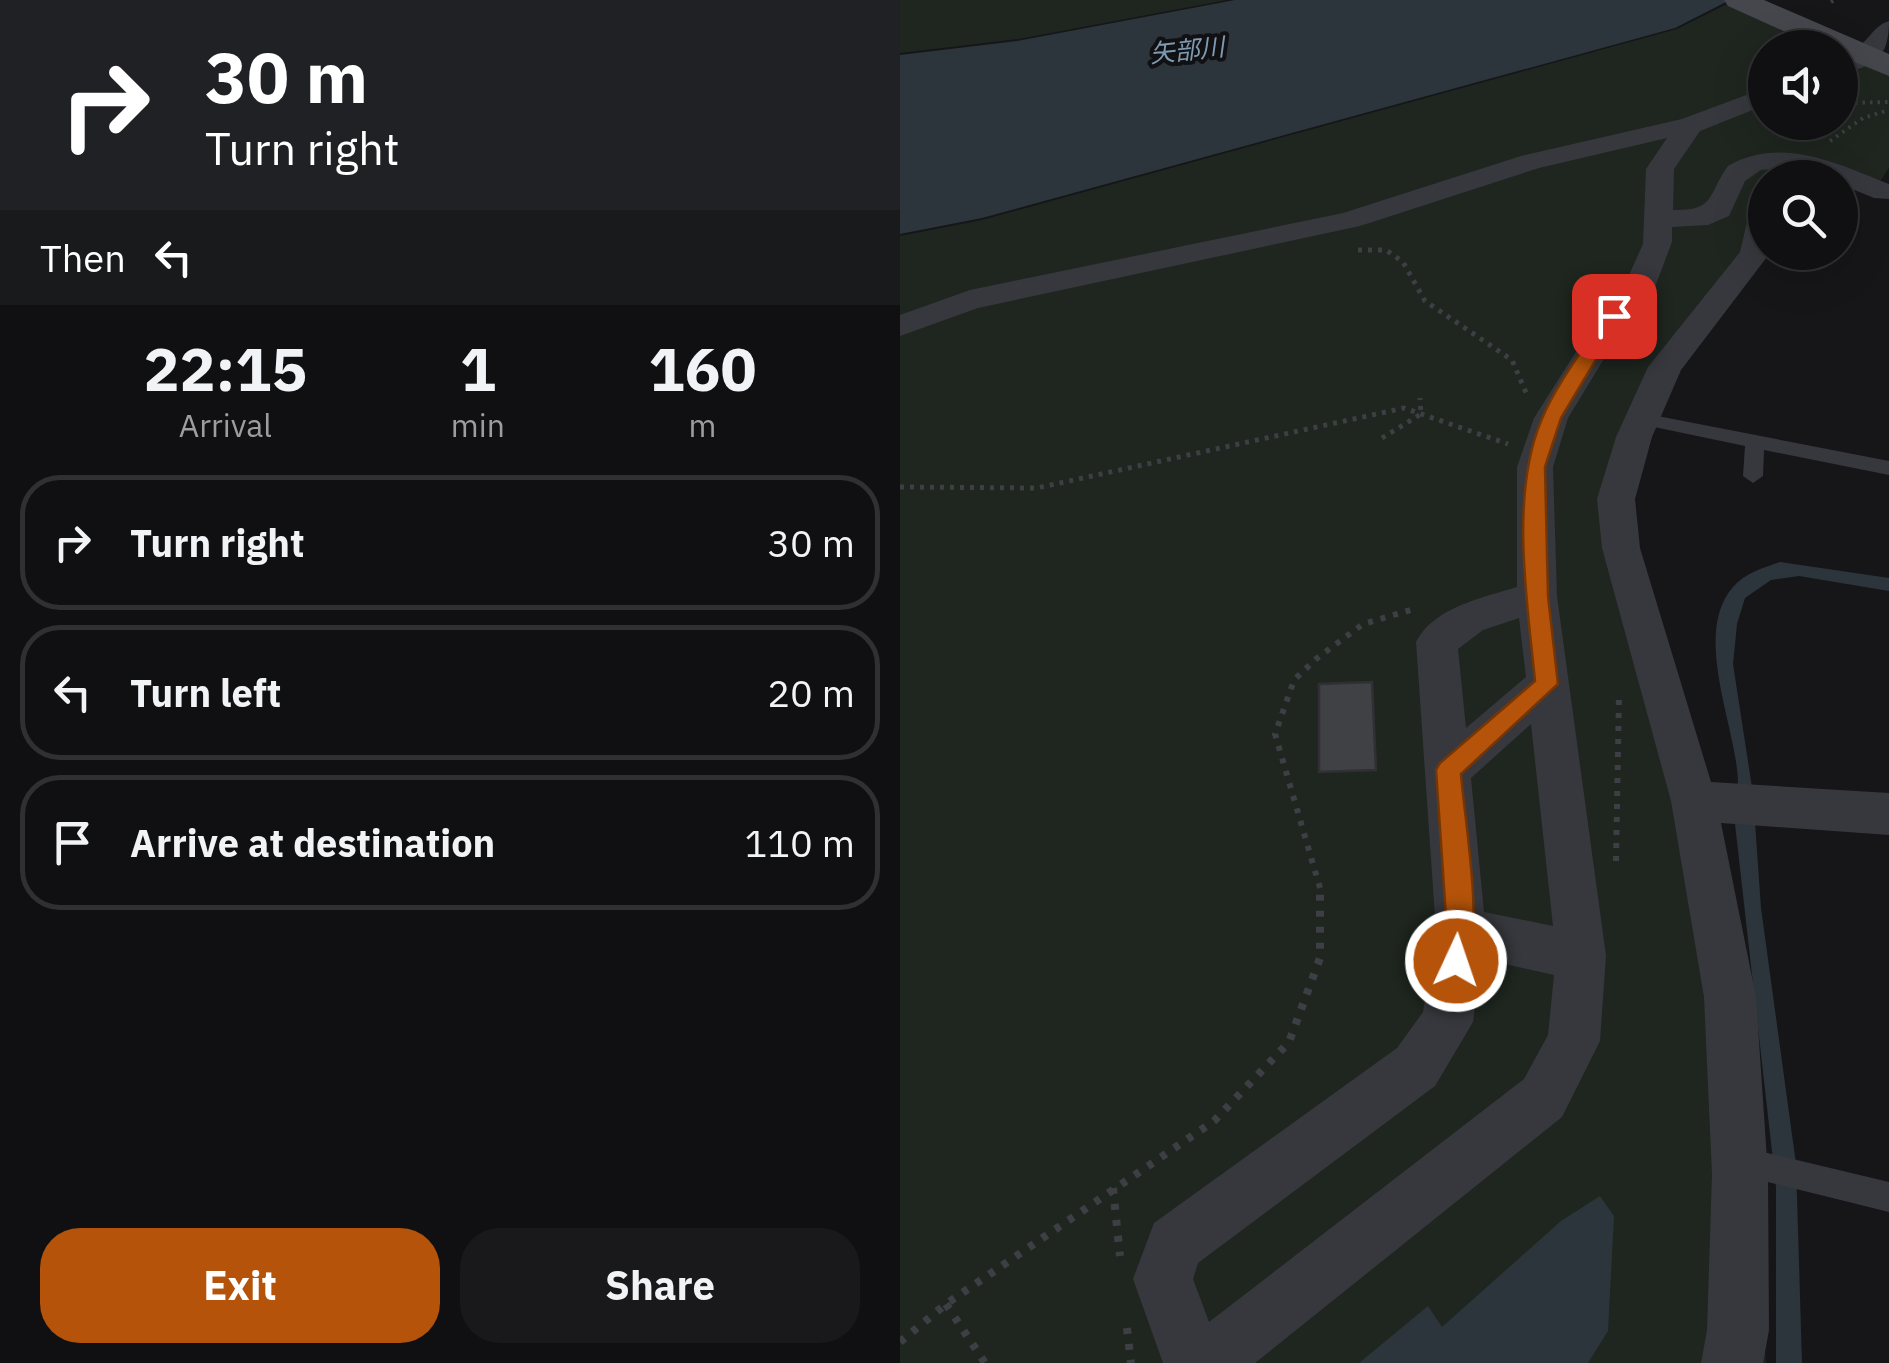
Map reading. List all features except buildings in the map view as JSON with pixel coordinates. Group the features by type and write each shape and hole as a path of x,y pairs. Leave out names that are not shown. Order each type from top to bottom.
{"main road":[{"path":"1740,0 1871,48"}],"street":[{"path":"900,326 970,300 1350,220 1531,162 1690,125 1748,103"},
{"path":"1206,1363 1543,1098 1574,1041 1582,956 1537,596 1535,467 1551,418 1614,316 1639,287 1656,236 1660,168 1690,125"},
{"path":"1656,236 1685,220 1715,216 1727,203 1731,180 1748,166"},
{"path":"1858,184 1887,195"},
{"path":"1732,1363 1738,1330 1740,1161 1730,997 1694,800 1621,548 1616,499 1664,367 1748,261"},
{"path":"1194,1363 1163,1279 1175,1244 1416,1066 1447,1022 1461,931 1437,642 1469,620 1537,596"},
{"path":"1448,770 1546,684"},
{"path":"1694,800 1889,814"},
{"path":"1461,931 1582,956"}],"lane":[{"path":"1642,419 1889,468"},
{"path":"1753,476 1755,441"},
{"path":"1740,1161 1889,1197"}],"path":[{"path":"1858,102 1889,102"},
{"path":"1359,249 1386,250 1403,262 1425,301 1512,360 1532,406"},
{"path":"1382,438 1407,426 1420,414 1420,398"},
{"path":"900,486 1038,488 1404,408 1514,446"},
{"path":"900,1342 946,1304 1214,1121 1288,1042 1320,958 1320,882 1276,734 1294,680 1316,659 1364,624 1430,605"},
{"path":"1616,878 1619,684"},
{"path":"946,1304 984,1363"}],"shaded area":[{"path":"900,0 1227,0 1019,39 900,53"},
{"path":"1733,1 1797,30 1748,30 1748,140 1858,140 1858,58 1889,73 1889,168 1879,183 1858,179 1858,160 1748,160 1750,270 1675,369 1634,491 1633,520 1751,1179 1766,1363 900,1363 900,236 982,220 1677,29"}],"water":[{"name":"矢部川","path":"1235,0 1730,0 1675,28 982,218 900,234 900,55 1017,41"},
{"path":"1780,562 1889,578 1889,591 1799,576 1771,580 1745,598 1737,624 1733,664 1753,794 1761,908 1796,1164 1802,1363 1776,1363 1776,1187 1734,815 1736,762 1716,656 1721,607 1733,587 1749,575"},
{"path":"1600,1196 1614,1216 1608,1331 1588,1363 1359,1363 1428,1306 1442,1327 1561,1221"}],"route":[{"path":"1456,961 1461,931 1448,770 1546,684 1534,538 1535,467 1551,418 1614,316"}]}
